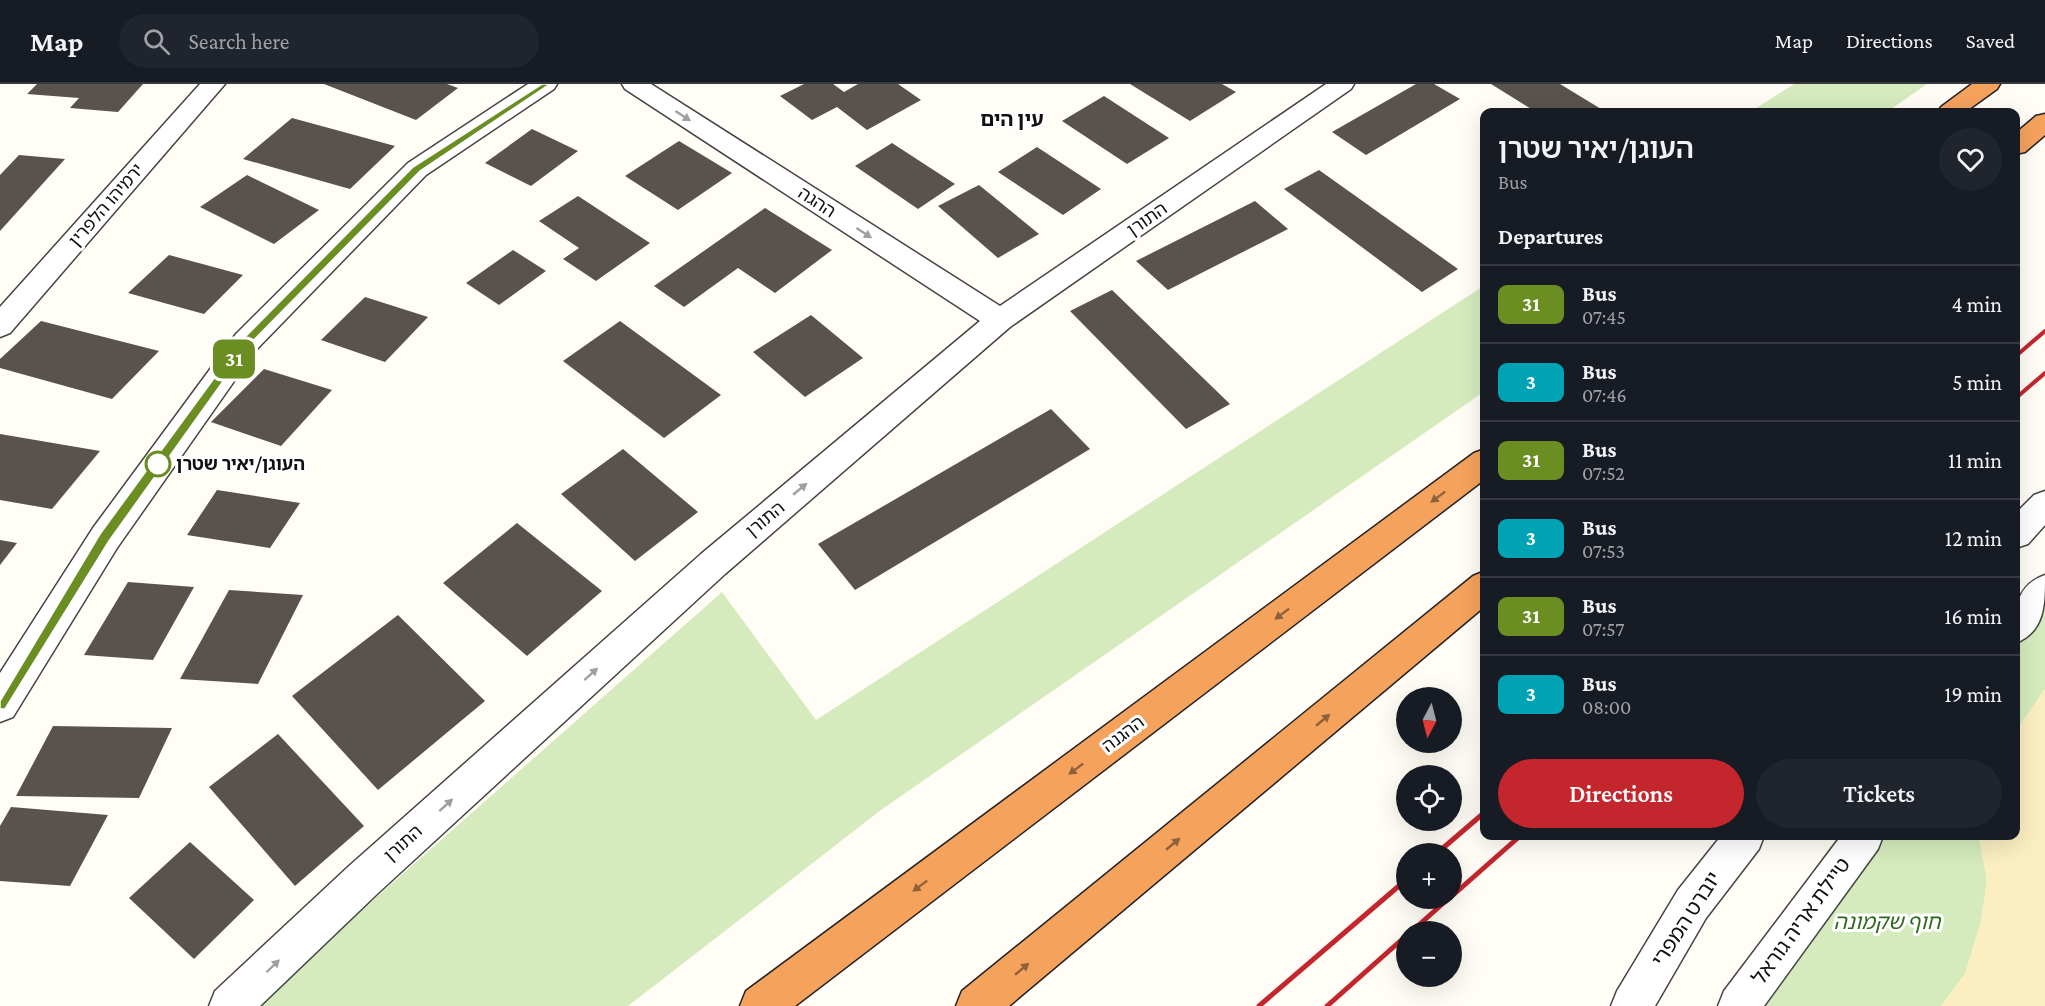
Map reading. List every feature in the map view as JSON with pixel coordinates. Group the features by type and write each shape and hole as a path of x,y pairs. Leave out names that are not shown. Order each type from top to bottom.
{"highway":[{"path":"1955,108 1988,84"},
{"path":"2020,143 2045,122"},
{"name":"ההגנה","path":"761,1006 1480,466"},
{"path":"977,1006 1480,590"}],"street":[{"name":"ירמיהו הלפרין","path":"0,326 213,84"},
{"path":"0,705 105,537 246,342 417,169 545,84"},
{"name":"ההגה","path":"634,84 1000,320"},
{"name":"התורן","path":"230,1006 363,880 713,564 1000,320 1342,84"},
{"path":"2020,530 2045,504"},
{"path":"2020,622 2045,590"},
{"name":"יוברט המפרי","path":"1632,1006 1692,904 1742,840"},
{"name":"טיילת אריה גוראל","path":"1738,1006 1861,840"}],"green space":[{"path":"1794,84 1927,84 1893,108 1756,108"},
{"path":"1480,288 1480,394 881,810 628,1006 258,1006 363,909 722,592 816,720"},
{"path":"2045,573 2045,689 2020,725 2020,601"},
{"name":"חוף שקמונה","path":"1835,840 1980,840 1987,880 1981,922 1965,974 1941,1006 1718,1006"}],"sand":[{"path":"2045,689 2045,1006 1941,1006 1965,974 1981,922 1987,880 1980,840 2020,840 2020,725"}],"building":[{"path":"37,84 143,84 118,112 70,108 79,98 27,94"},
{"path":"324,84 447,84 458,88 416,120"},
{"path":"804,84 833,84 844,92 858,84 898,84 921,100 867,130 837,107 812,120 780,96"},
{"path":"1130,84 1222,84 1236,92 1190,121"},
{"path":"1416,84 1434,84 1460,99 1366,155 1332,132"},
{"path":"1491,84 1560,84 1599,108 1530,108"},
{"path":"1104,96 1169,138 1127,164 1062,121"},
{"path":"292,118 395,146 350,189 243,159"},
{"path":"532,129 578,151 531,186 485,163"},
{"path":"679,141 732,173 678,210 625,176"},
{"path":"892,143 955,184 918,209 855,166"},
{"path":"1037,147 1101,189 1063,215 998,172"},
{"path":"19,155 65,159 0,231 0,175"},
{"path":"1319,170 1458,269 1422,292 1284,189"},
{"path":"247,175 319,210 274,244 200,207"},
{"path":"979,185 1039,234 998,258 938,206"},
{"path":"578,196 650,243 596,281 563,259 579,248 539,221"},
{"path":"1255,201 1288,229 1168,290 1136,261"},
{"path":"765,208 832,250 775,293 738,268 684,307 654,286"},
{"path":"513,250 546,271 499,305 466,283"},
{"path":"169,255 243,275 204,314 128,293"},
{"path":"1112,290 1230,404 1186,429 1070,311"},
{"path":"365,297 428,317 385,362 321,340"},
{"path":"811,315 863,358 805,397 753,352"},
{"path":"41,321 159,351 112,399 0,368 0,359"},
{"path":"620,321 721,395 664,438 563,361"},
{"path":"264,369 332,390 281,446 211,422"},
{"path":"1051,409 1090,449 855,590 818,544"},
{"path":"0,434 100,451 52,509 0,500"},
{"path":"623,449 698,512 635,561 561,494"},
{"path":"217,490 300,503 270,548 187,535"},
{"path":"517,523 602,591 527,656 443,583"},
{"path":"0,540 17,543 0,565"},
{"path":"128,582 194,587 153,660 84,655"},
{"path":"229,590 303,595 258,684 180,679"},
{"path":"398,615 485,701 378,790 292,696"},
{"path":"53,726 172,728 139,798 16,796"},
{"path":"278,734 364,826 295,886 209,787"},
{"path":"11,807 108,815 70,886 0,881 0,826"},
{"path":"190,842 254,900 194,959 129,898"}],"railway":[{"path":"2020,353 2045,331"},
{"path":"2020,395 2045,373"},
{"path":"1449,843 1480,816"},
{"path":"1462,887 1515,840"},
{"path":"1259,1006 1396,888"},
{"path":"1423,921 1437,909"},
{"path":"1327,1006 1396,945"}],"bus line":[{"name":"31","path":"0,705 105,537 246,342 417,169 545,84"}],"place":[{"name":"העוגן/יאיר שטרן","path":"158,464"}],"district":[{"name":"עין הים","path":"1012,119"}]}
